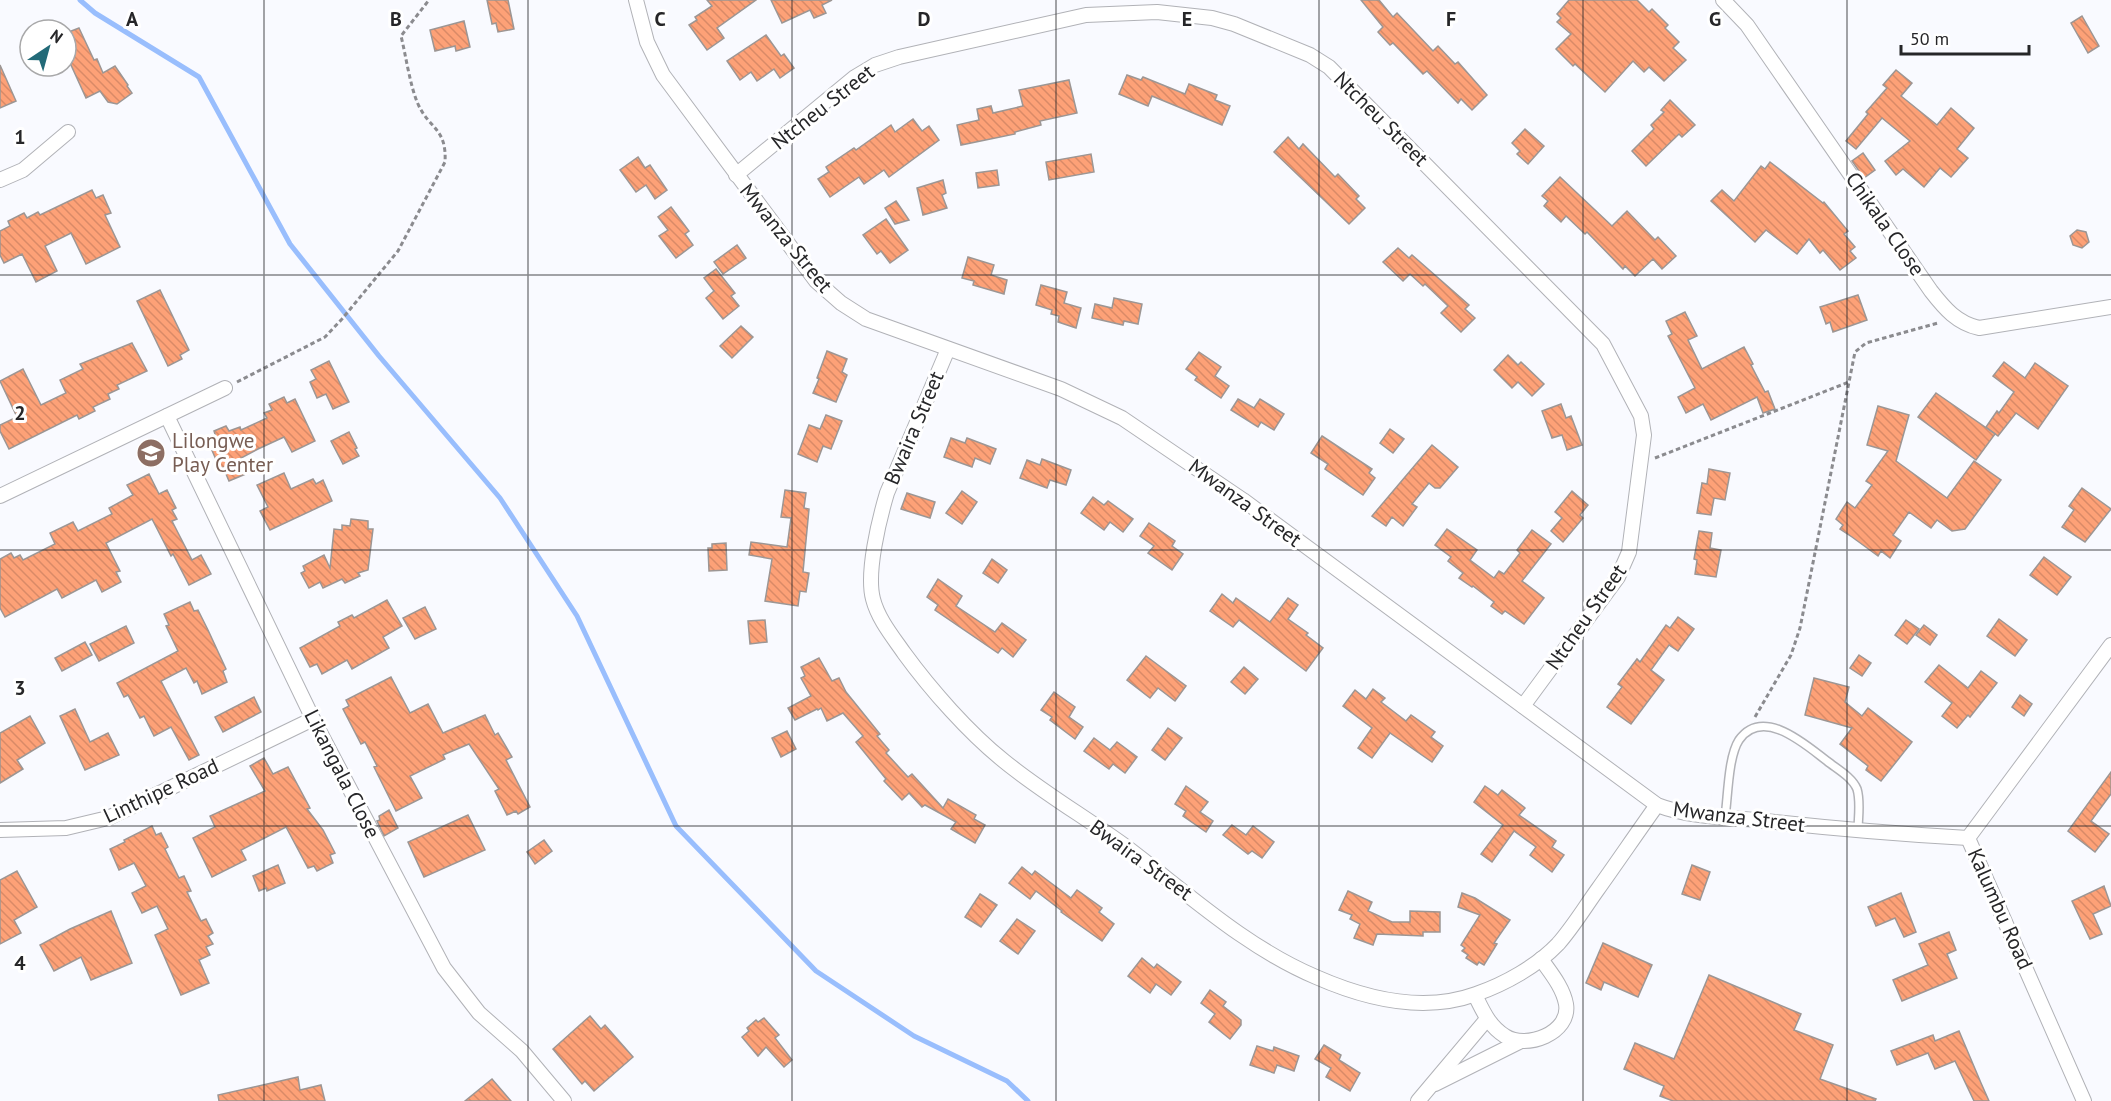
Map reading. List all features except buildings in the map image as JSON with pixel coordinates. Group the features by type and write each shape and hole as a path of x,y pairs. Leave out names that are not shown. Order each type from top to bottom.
{"street":[{"name":"Mwanza Street","path":"636,0 647,42 663,75 816,280 828,293 853,312 866,319 1069,392 1130,422 1243,500 1656,805 1674,812 1858,831 1968,838"},
{"name":"Chikala Close","path":"1723,0 1748,25 1931,291 1954,318"},
{"name":"Ntcheu Street","path":"736,175 855,77 876,65 899,57 1086,15 1157,12 1212,18 1234,24 1310,55 1329,67 1603,344 1641,416 1644,435 1629,552 1618,577 1523,706"},
{"path":"0,180 23,170 68,132"},
{"path":"1954,318 1966,325 1979,328 2111,307"},
{"name":"Bwaira Street","path":"948,349 887,493 872,562 872,598 878,614 916,670 977,738 1002,760 1122,845 1263,950 1318,978 1378,998 1424,1003 1475,995 1499,984 1541,958 1557,944 1656,805"},
{"path":"0,496 225,388"},
{"name":"Likangala Close","path":"167,416 313,719 444,968 479,1012 522,1051 564,1101"},
{"name":"Kalumbu Road","path":"2084,1101 1968,838 2111,645"},
{"name":"Linthipe Road","path":"0,830 66,828 108,818 313,719"},
{"path":"1431,1086 1519,1042 1547,1036 1558,1028 1565,1019 1567,1006 1563,993 1541,958"},
{"path":"1475,995 1487,1019 1506,1038 1519,1042"},
{"path":"1418,1101 1487,1019"}],"lane":[{"path":"1725,817 1734,754 1738,742 1744,734 1755,728 1769,727 1784,731 1798,739 1850,778 1857,789 1859,800 1858,831"}],"path":[{"path":"225,388 325,337 398,251 445,162 446,147 418,105 401,36 429,0"},
{"path":"1744,734 1791,655 1800,628 1855,352 1866,343 1954,318"},
{"path":"1640,464 1849,382"}],"waterway":[{"path":"80,0 95,13 199,77 290,244 379,356 500,498 577,616 676,826 816,971 914,1036 1007,1081 1028,1101"}],"place":[{"name":"Lilongwe Play Center","path":"151,453"}]}
